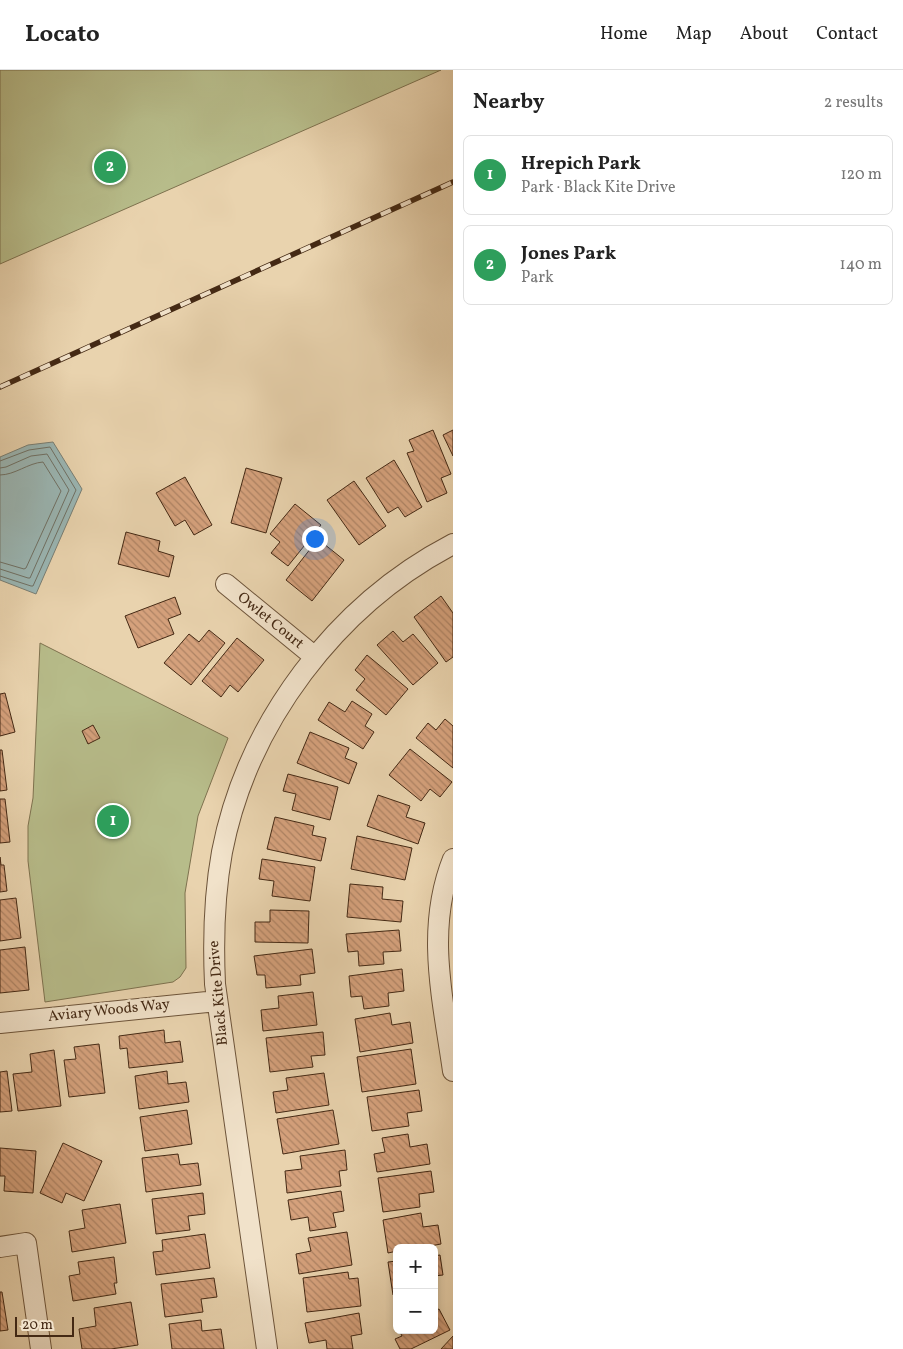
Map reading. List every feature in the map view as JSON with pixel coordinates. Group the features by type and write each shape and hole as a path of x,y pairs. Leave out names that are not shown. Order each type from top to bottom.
{"street":[{"name":"Black Kite Drive","path":"267,1349 217,1001 213,937 216,890 223,851 232,813 249,767 266,731 290,691 315,657 368,602 411,569 453,544"},
{"name":"Owlet Court","path":"226,584 315,657"},
{"path":"453,859 447,873 439,908 437,943 439,976 453,1072"},
{"name":"Aviary Woods Way","path":"0,1023 217,1001"},
{"path":"0,1246 26,1243 41,1349"}],"green space":[{"path":"0,70 441,70 0,264"},
{"path":"40,643 228,738 198,816 185,893 186,968 180,977 173,982 45,1002 28,861 28,826 33,798"}],"water":[{"path":"53,442 82,489 36,594 0,580 0,457 28,445"}],"building":[{"path":"433,430 451,474 441,478 447,493 427,502 407,453 414,451 409,440"},
{"path":"453,430 453,456 443,435"},
{"path":"394,460 422,507 405,517 398,507 388,513 366,478"},
{"path":"246,468 282,478 266,533 231,523"},
{"path":"185,477 212,525 194,535 185,520 175,526 156,493"},
{"path":"354,481 386,526 359,545 327,500"},
{"path":"295,504 321,525 288,566 271,553 280,542 270,534"},
{"path":"126,532 160,541 158,551 174,556 169,577 118,564"},
{"path":"318,539 344,560 312,601 286,580"},
{"path":"441,596 453,613 453,657 446,662 414,617"},
{"path":"175,597 181,614 168,619 174,634 138,648 125,616"},
{"path":"209,630 225,643 191,685 164,663 189,634 199,642"},
{"path":"393,631 403,642 413,634 438,663 413,685 377,645"},
{"path":"237,638 264,660 238,692 230,685 221,697 202,681"},
{"path":"367,655 408,689 386,715 356,690 365,679 355,670"},
{"path":"5,693 15,732 0,736 0,694"},
{"path":"352,701 372,714 365,726 374,732 363,749 318,720 329,702 345,712"},
{"path":"445,719 453,726 453,768 416,738 428,723 436,730"},
{"path":"93,725 100,738 88,744 82,731"},
{"path":"310,732 349,748 345,758 357,763 349,784 297,763"},
{"path":"410,749 452,782 440,797 430,789 421,801 389,775"},
{"path":"0,750 2,750 7,790 0,791"},
{"path":"288,774 338,787 330,820 292,810 296,794 283,791"},
{"path":"378,795 410,806 406,817 425,823 418,844 367,826"},
{"path":"0,799 5,799 10,842 0,843"},
{"path":"275,817 314,826 312,835 326,838 321,861 267,849"},
{"path":"357,836 412,848 405,880 351,869"},
{"path":"0,857 1,865 4,865 7,891 0,892"},
{"path":"262,859 315,867 310,901 272,896 274,881 259,879"},
{"path":"350,884 383,887 382,899 403,901 401,922 347,917"},
{"path":"16,898 21,938 0,941 0,900"},
{"path":"270,910 309,911 308,943 255,942 255,922 270,922"},
{"path":"399,930 401,951 383,952 384,964 359,966 358,951 348,952 346,934"},
{"path":"25,947 29,990 0,993 0,950"},
{"path":"312,949 315,973 300,975 301,985 266,988 265,975 257,975 254,956"},
{"path":"402,969 404,991 388,993 389,1006 364,1009 362,996 351,997 349,976"},
{"path":"313,992 317,1025 263,1031 261,1010 279,1008 278,996"},
{"path":"390,1013 392,1025 410,1022 413,1043 360,1052 355,1019"},
{"path":"164,1030 165,1043 180,1041 183,1062 129,1068 127,1048 120,1049 119,1036"},
{"path":"323,1032 325,1055 311,1056 313,1067 270,1072 266,1038"},
{"path":"99,1044 105,1093 69,1097 64,1060 76,1059 74,1047"},
{"path":"411,1049 416,1084 362,1092 357,1057"},
{"path":"54,1050 61,1106 18,1111 13,1074 32,1072 30,1054"},
{"path":"7,1071 12,1111 0,1112 0,1072"},
{"path":"167,1071 168,1084 186,1082 189,1102 139,1109 135,1076"},
{"path":"324,1073 329,1105 276,1113 273,1092 288,1090 286,1078"},
{"path":"419,1090 422,1111 407,1113 409,1126 372,1131 367,1097"},
{"path":"187,1110 192,1144 145,1151 140,1117"},
{"path":"333,1110 339,1144 283,1154 277,1119"},
{"path":"408,1134 410,1147 427,1144 430,1164 377,1172 374,1154 385,1152 382,1138"},
{"path":"63,1143 102,1161 84,1201 66,1193 62,1203 40,1193"},
{"path":"0,1148 36,1151 33,1193 4,1191 5,1176 0,1176"},
{"path":"345,1150 347,1170 339,1171 341,1186 287,1193 285,1171 302,1169 300,1156"},
{"path":"178,1154 180,1165 198,1163 201,1185 146,1192 142,1158"},
{"path":"431,1171 434,1192 419,1194 420,1207 383,1212 378,1178"},
{"path":"341,1191 344,1211 333,1213 336,1227 310,1231 308,1217 291,1220 288,1200"},
{"path":"203,1193 205,1214 188,1216 190,1230 156,1234 152,1199"},
{"path":"120,1204 126,1243 72,1252 69,1231 85,1228 82,1210"},
{"path":"421,1213 423,1227 438,1225 441,1244 393,1244 393,1252 388,1253 383,1220"},
{"path":"347,1232 352,1265 299,1274 296,1254 311,1251 308,1238"},
{"path":"205,1234 210,1268 156,1275 153,1252 163,1251 162,1240"},
{"path":"438,1255 440,1255 443,1275 438,1276"},
{"path":"114,1257 117,1283 114,1283 116,1294 73,1301 69,1276 80,1274 78,1262"},
{"path":"393,1261 393,1295 388,1262"},
{"path":"348,1272 349,1279 358,1278 361,1306 307,1312 303,1278"},
{"path":"214,1278 217,1297 201,1299 203,1312 165,1317 161,1284"},
{"path":"0,1292 2,1292 8,1330 0,1331"},
{"path":"131,1302 138,1345 111,1349 82,1349 79,1329 96,1326 94,1308"},
{"path":"438,1309 450,1330 411,1349 400,1349 395,1339 402,1336 401,1334 438,1334"},
{"path":"359,1313 362,1334 351,1336 353,1349 327,1349 326,1340 309,1343 305,1323"},
{"path":"201,1320 202,1331 221,1329 224,1349 172,1349 169,1324"},
{"path":"453,1336 453,1349 441,1349"}],"railway":[{"path":"0,387 453,182"}],"place":[{"name":"Jones Park","path":"110,167"},
{"name":"Hrepich Park","path":"113,821"}]}
